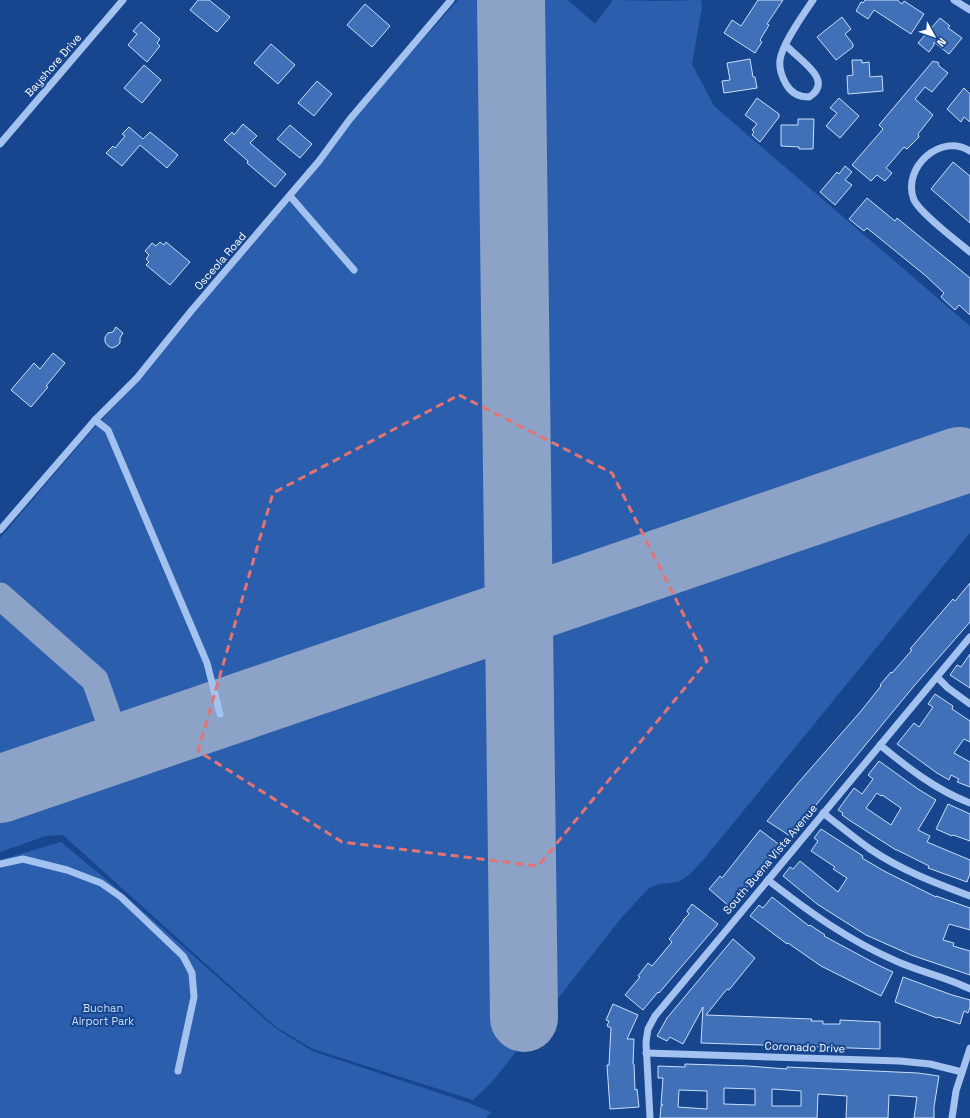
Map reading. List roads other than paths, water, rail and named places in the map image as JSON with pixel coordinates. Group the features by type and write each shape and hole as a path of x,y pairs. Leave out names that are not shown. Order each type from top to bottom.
{"street":[{"name":"Bayshore Drive","path":"0,144 123,0"},
{"name":"Osceola Road","path":"0,530 94,420 137,378 197,304 320,161 350,119 451,0"},
{"path":"786,45 816,75 819,81 817,91 809,97 797,95 787,86 780,67 780,58 788,38 813,0"},
{"path":"954,0 970,10"},
{"path":"970,150 961,146 950,145 934,151 926,157 916,169 913,176 912,189 915,200 920,208 970,252"},
{"path":"290,196 354,270"},
{"path":"94,420 108,430 207,663 220,714"},
{"name":"South Buena Vista Avenue","path":"650,1118 646,1035 650,1023 659,1010 970,637"},
{"path":"936,677 970,704"},
{"path":"880,745 910,770 928,782 970,803"},
{"path":"824,813 870,849 898,866 937,884 970,896"},
{"path":"0,864 23,859 67,870 101,882 121,897 183,956 192,973 194,997 178,1071"},
{"path":"768,880 825,923 870,949 915,969 970,989"},
{"path":"952,1118 956,1091 970,1048"},
{"name":"Coronado Drive","path":"646,1054 900,1061 930,1064 962,1072"}],"park label":[{"name":"Buchan Airport Park","path":"103,1014"}]}
